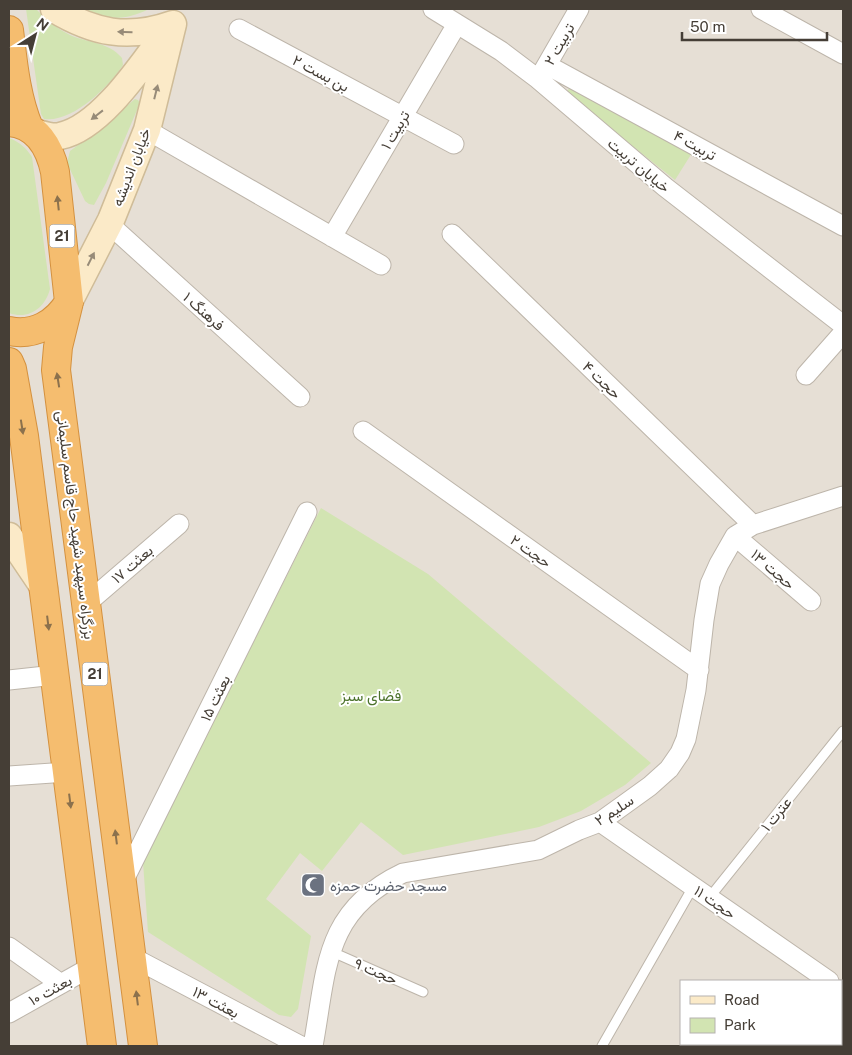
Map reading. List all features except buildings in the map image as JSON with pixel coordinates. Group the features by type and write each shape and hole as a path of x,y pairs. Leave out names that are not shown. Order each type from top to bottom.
{"highway":[{"name":"21","path":"9,30 16,83 24,115 24,128 42,139 51,154 55,172 68,302"},
{"path":"9,331 24,332 41,329 55,320 64,311 68,302"},
{"name":"بزرگراه سپهبد شهید حاج قاسم سلیمانی","path":"68,302 58,347 56,370 143,1046"},
{"path":"9,362 14,378 24,436 102,1046"}],"main road":[{"path":"54,9 74,21 100,30 128,33 156,30 177,16"},
{"path":"24,128 59,137 70,133 94,118 112,101 177,16"},
{"name":"خیابان اندیشه","path":"68,302 108,224 147,130 177,16"},
{"path":"9,536 44,588"}],"street":[{"name":"خیابان تربیت","path":"433,9 501,51 542,72 665,187 843,325"},
{"name":"تربیت ۲","path":"542,72 579,9"},
{"path":"761,9 843,54"},
{"name":"تربیت ۱","path":"332,237 457,24"},
{"name":"بن بست ۲","path":"239,29 454,144"},
{"name":"تربیت ۴","path":"542,72 843,226"},
{"path":"147,130 380,265"},
{"name":"فرهنگ ۱","path":"108,224 300,397"},
{"name":"حجت ۴","path":"452,234 752,525"},
{"path":"806,375 843,333"},
{"name":"حجت ۲","path":"363,431 699,670"},
{"name":"سلیم ۲","path":"313,1046 330,951 341,927 356,906 371,891 403,873 538,850 600,822 650,786 669,769 680,753 686,739 699,670 710,584 735,536 752,525 843,496"},
{"name":"بعثت ۱۵","path":"122,884 307,512"},
{"name":"بعثت ۱۷","path":"86,604 179,524"},
{"name":"حجت ۱۳","path":"735,536 811,601"},
{"path":"9,680 55,675"},
{"path":"9,776 67,772"},
{"name":"حجت ۱۱","path":"600,822 828,980"},
{"path":"9,947 61,984"},
{"name":"بعثت ۱۳","path":"132,957 301,1046"},
{"name":"بعثت ۱۰","path":"9,1013 92,967"}],"lane":[{"name":"عترت ۱","path":"709,898 843,731"},
{"path":"602,1046 694,887"},
{"name":"حجت ۹","path":"330,951 423,992"}],"shaded area":[{"path":"9,9 843,9 843,1046 9,1046"}],"green space":[{"path":"26,9 36,9 51,23 70,35 105,46 122,58 123,65 99,93 78,109 55,119 44,119 41,114"},
{"path":"73,9 149,9 138,14 111,18"},
{"path":"570,87 692,153 675,180 566,93"},
{"path":"135,99 140,103 106,183 94,205 89,204 85,201 67,163 70,151"},
{"path":"9,138 16,141 32,157 50,289 48,296 40,307 23,315 9,313"},
{"name":"فضای سبز","path":"321,508 428,574 651,763 625,785 581,811 539,827 403,855 361,822 322,871 300,853 266,899 311,936 298,1009 291,1017 279,1015 148,932 143,862"}],"place":[{"name":"مسجد حضرت حمزه","path":"313,885"}]}
